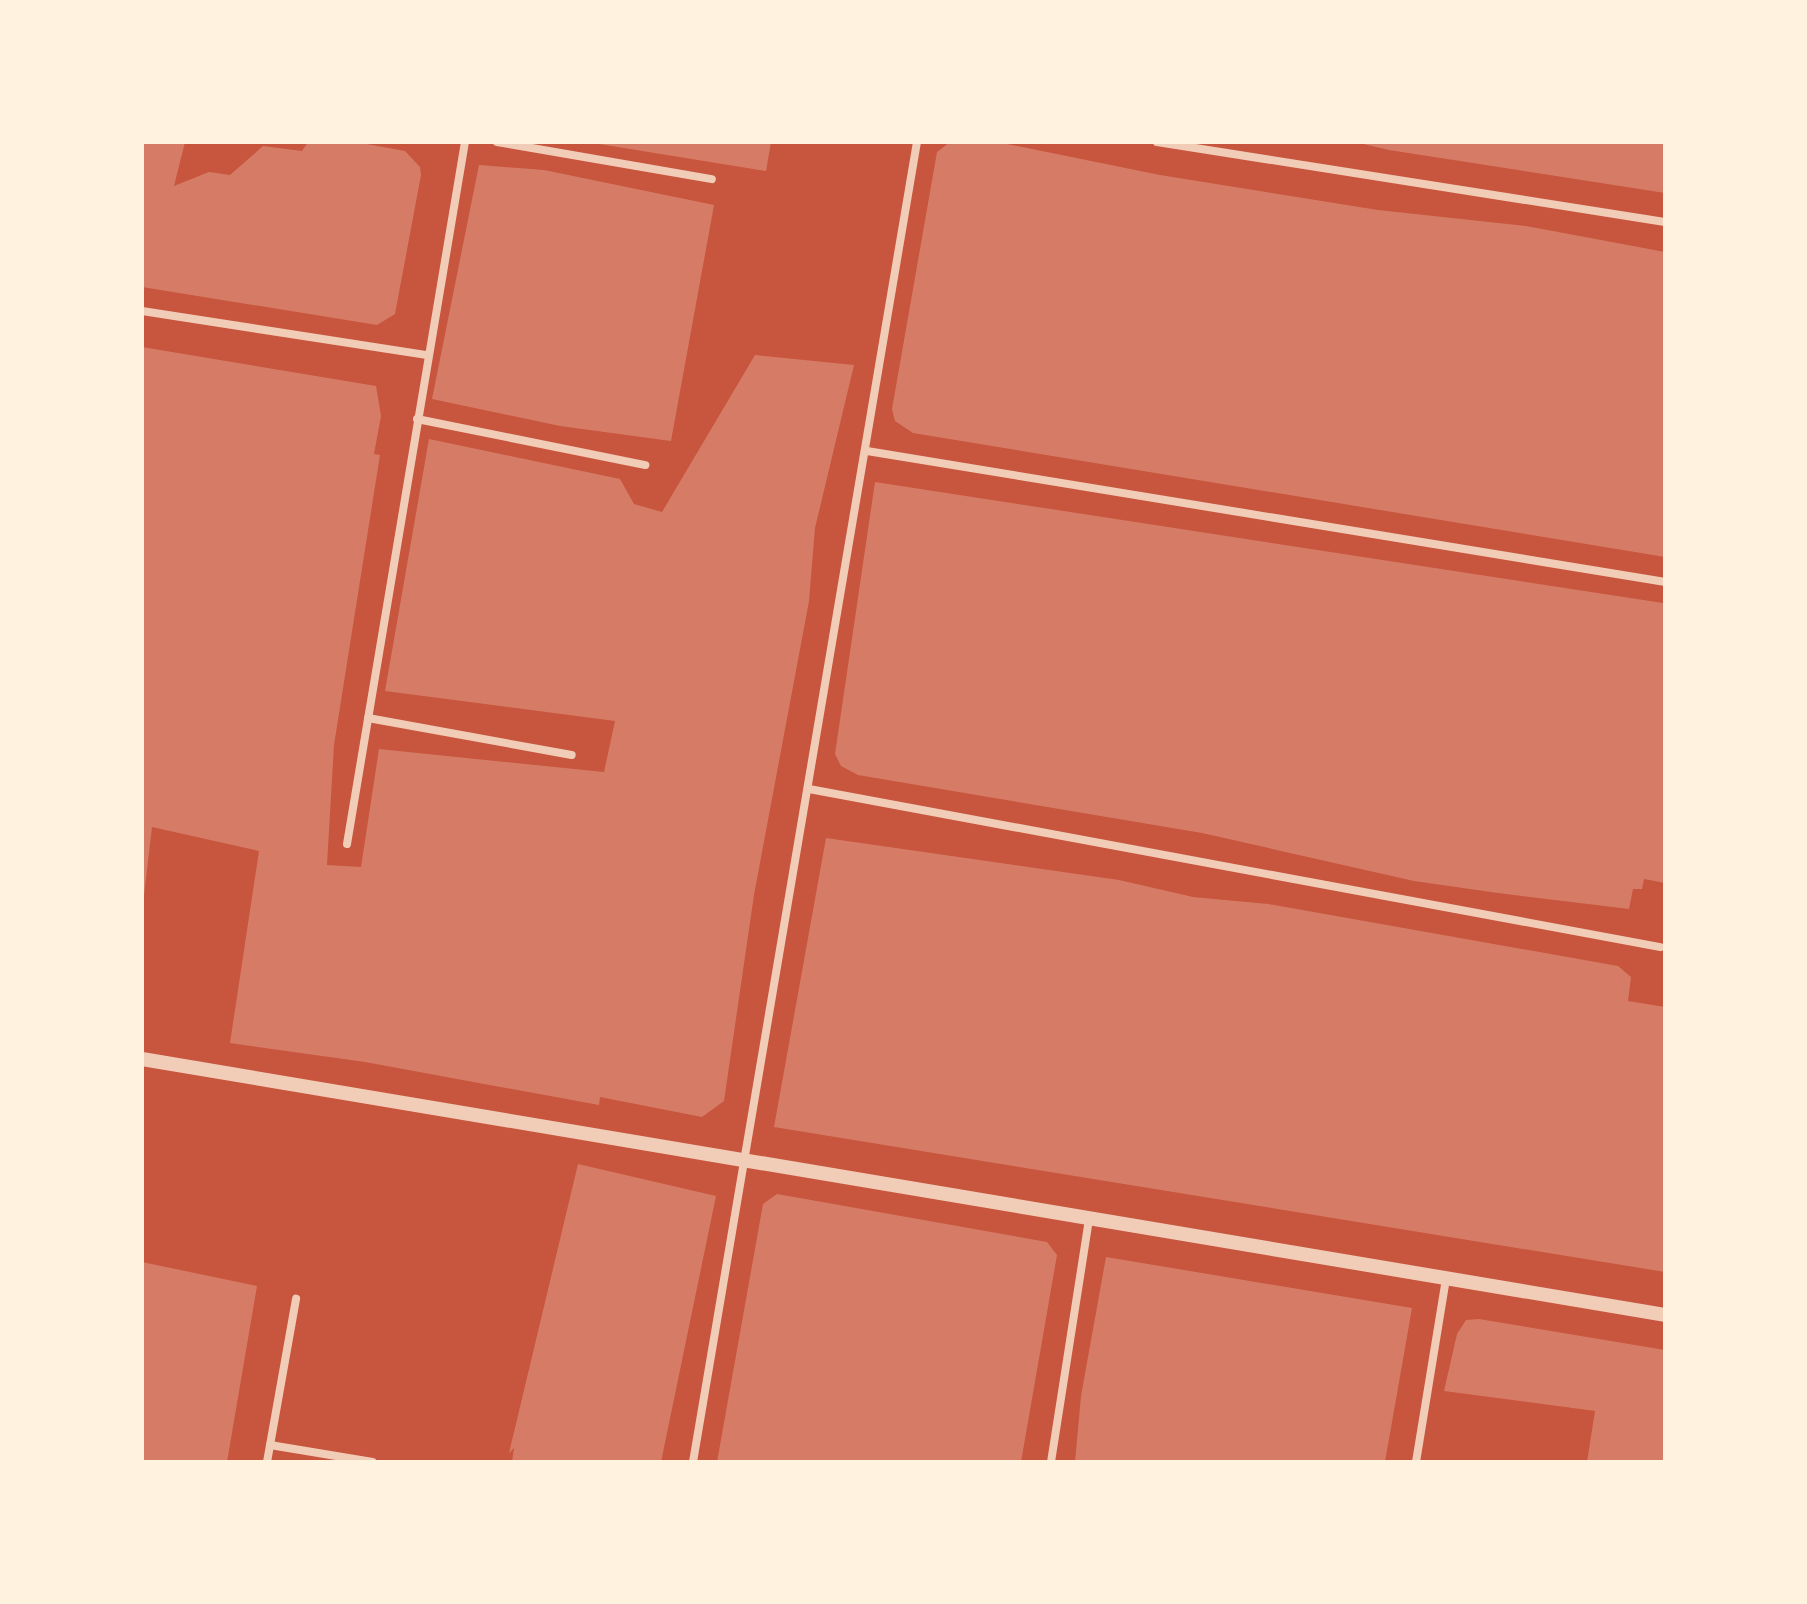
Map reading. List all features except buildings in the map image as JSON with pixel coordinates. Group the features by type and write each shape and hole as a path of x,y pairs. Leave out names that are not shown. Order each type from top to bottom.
{"street":[{"path":"347,844 426,355 465,142"},
{"path":"497,142 712,179"},
{"path":"693,1462 867,451 917,142"},
{"path":"1157,142 1665,222"},
{"path":"142,311 426,355"},
{"path":"417,419 645,465"},
{"path":"867,451 1665,582"},
{"path":"368,718 572,755"},
{"path":"809,789 1660,947"},
{"path":"142,1059 1665,1315"},
{"path":"1051,1462 1089,1218"},
{"path":"1416,1462 1446,1278"},
{"path":"267,1462 296,1299"},
{"path":"270,1445 373,1462"}]}
